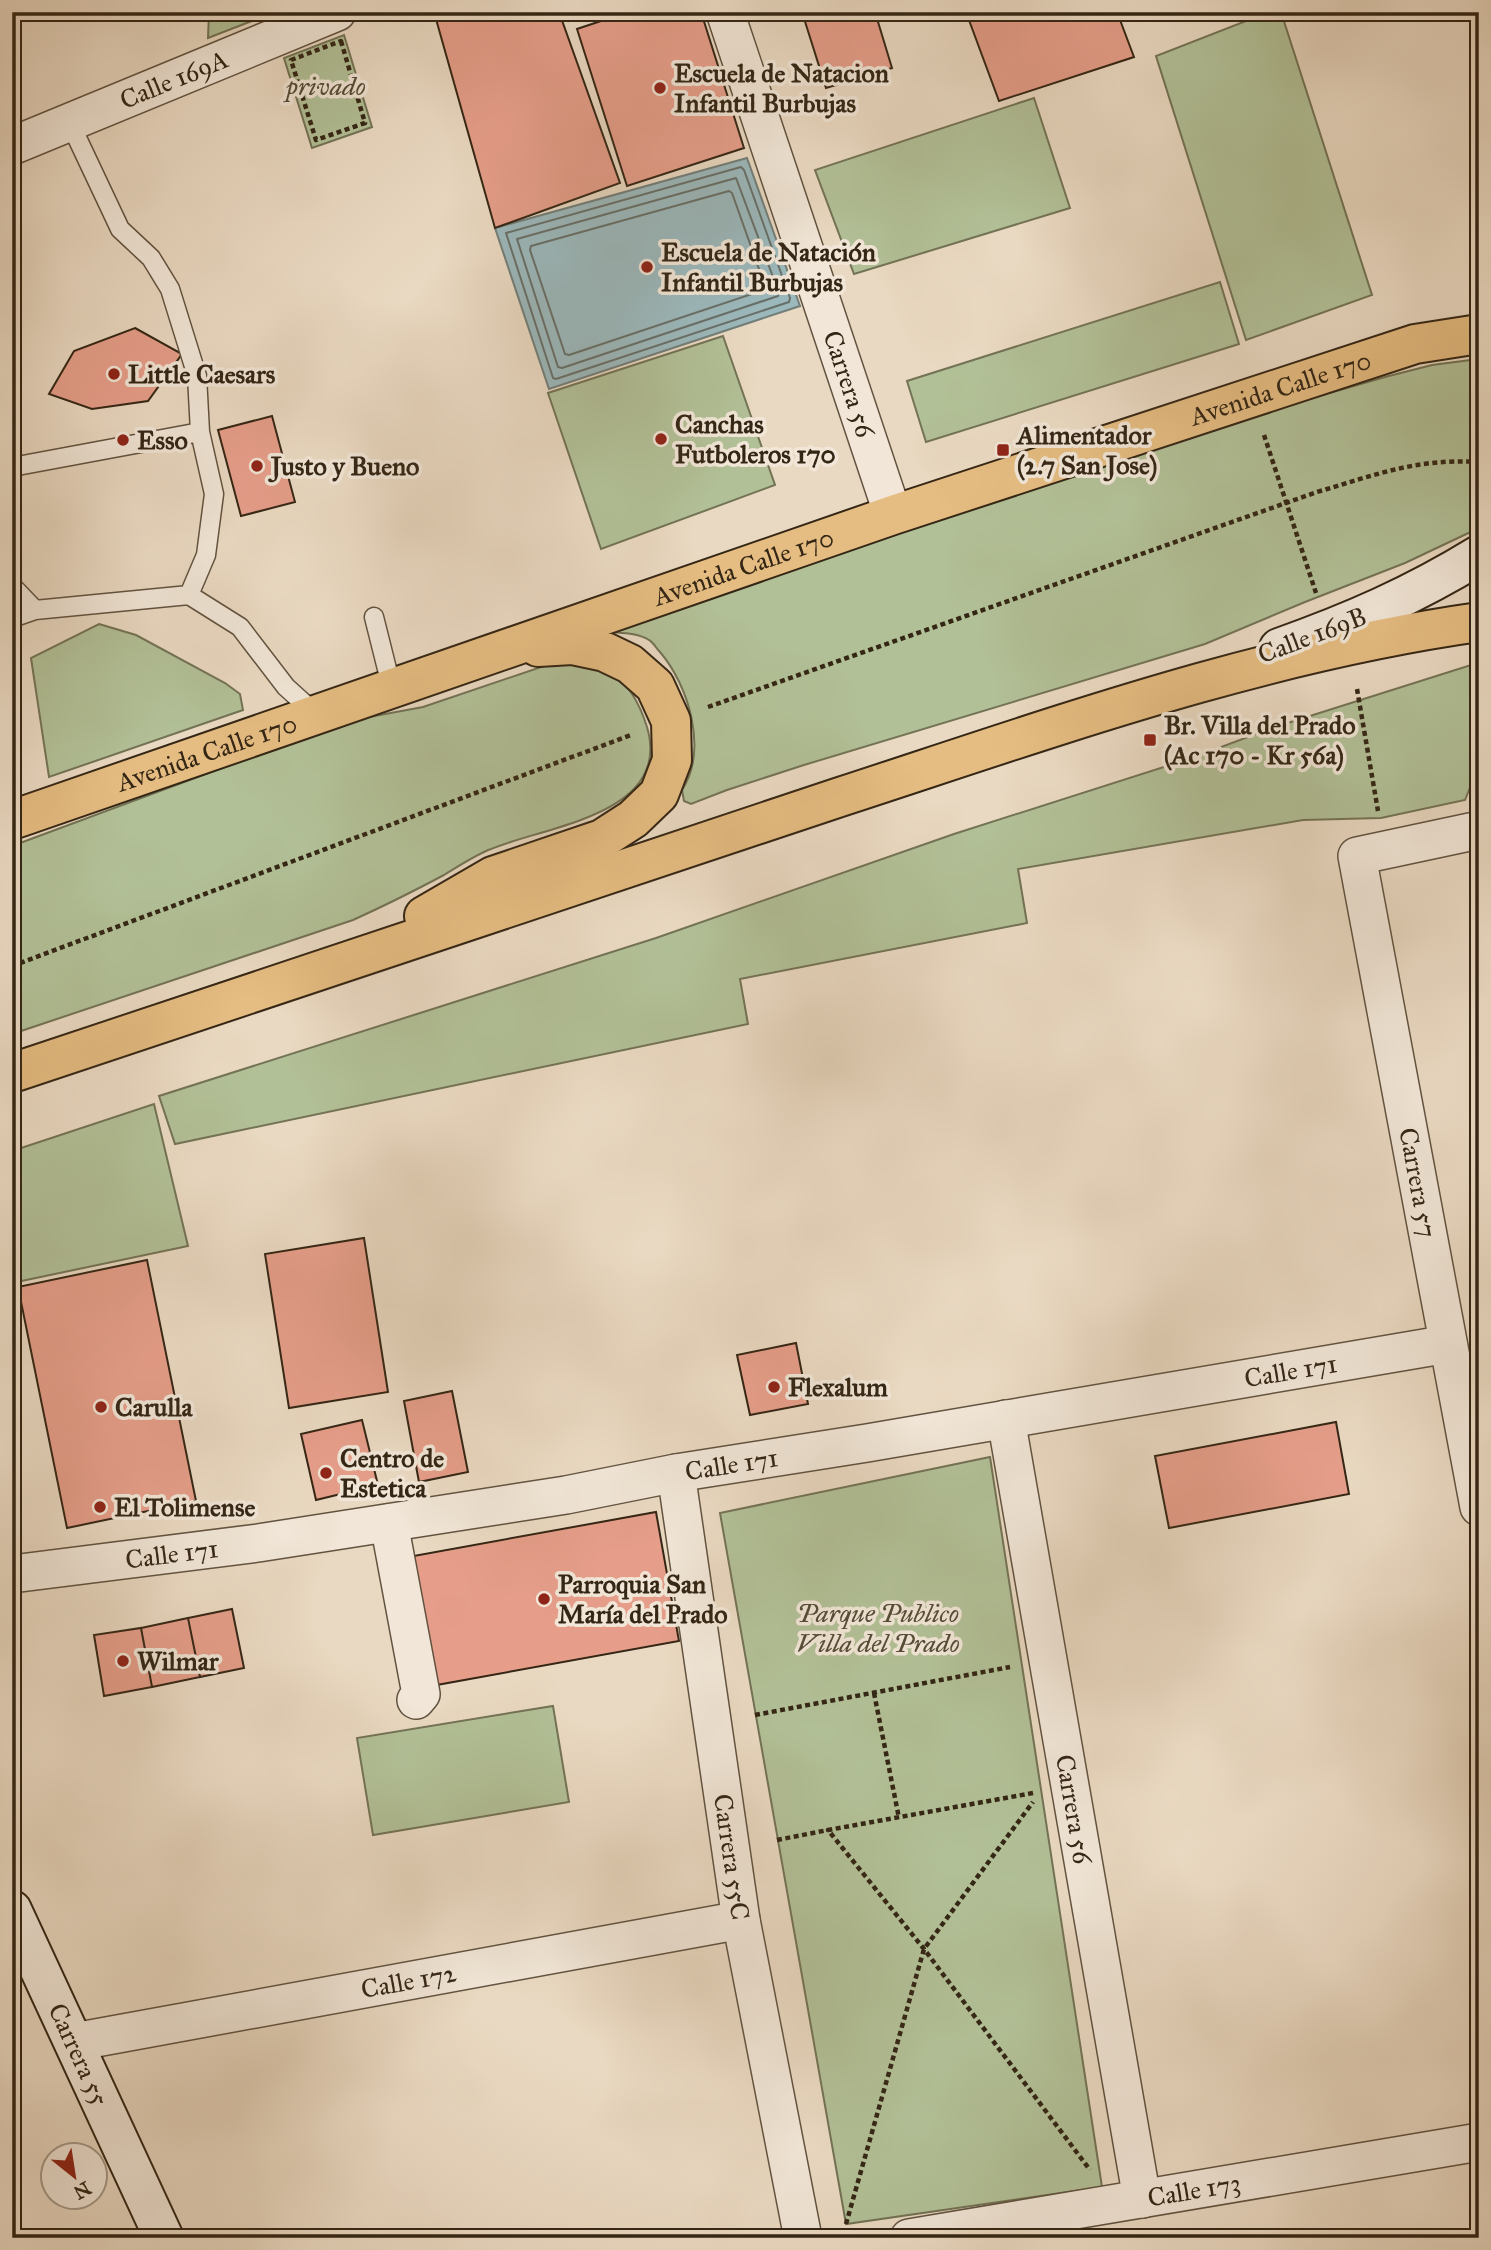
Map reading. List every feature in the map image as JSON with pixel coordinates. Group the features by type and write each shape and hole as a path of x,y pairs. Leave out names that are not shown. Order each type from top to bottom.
{"main road":[{"path":"1415,344 1479,320"},
{"name":"Avenida Calle 170","path":"14,811 317,715 893,515 1251,397 1415,344 1479,334"},
{"name":"Calle 169B","path":"1139,700 1373,612 1432,584 1479,555"},
{"path":"12,1073 356,955 1139,700 1290,659 1479,622"},
{"path":"356,955 494,876 602,839 633,819 659,794 672,760 671,720 654,686 630,664 604,652 572,645 508,649"},
{"name":"Carrera 55","path":"12,1910 164,2238"}],"street":[{"name":"Calle 169A","path":"12,146 337,12"},
{"name":"Carrera 56","path":"725,12 893,515"},
{"path":"1371,853 1479,830"},
{"name":"Carrera 57","path":"1371,853 1448,1343 1479,1507"},
{"name":"Calle 171","path":"12,1574 258,1543 566,1495 676,1473 1448,1343"},
{"name":"Carrera 56","path":"1006,1419 1142,2199"},
{"name":"Carrera 55C","path":"676,1473 741,1920 803,2238"},
{"path":"389,1523 421,1694 416,1700"},
{"name":"Calle 172","path":"74,2042 741,1920"},
{"name":"Calle 173","path":"909,2238 1479,2142"}],"lane":[{"path":"70,123 120,229 151,258 170,289 197,376 200,432 214,494 206,555 189,595"},
{"path":"12,467 200,432"},
{"path":"12,586 35,610"},
{"path":"12,618 35,610 189,595 240,627 286,687 317,715"},
{"path":"374,617 392,689"}],"path":[{"path":"341,41 365,123 316,140 291,60 341,41"},
{"path":"1251,397 1328,630"},
{"path":"12,967 671,720 1286,503 1405,465 1454,460 1479,462"},
{"path":"1357,689 1371,853"},
{"path":"755,1715 1021,1664"},
{"path":"874,1693 899,1818"},
{"path":"777,1840 1041,1791 925,1950 846,2224"},
{"path":"828,1830 925,1950 1094,2176"}],"green space":[{"name":"privado","path":"209,12 275,12 208,38"},
{"path":"1269,12 1281,12 1372,295 1246,340 1156,56"},
{"name":"privado","path":"344,35 372,127 312,148 284,58"},
{"path":"1034,98 1070,208 854,274 815,170"},
{"path":"1220,282 1239,344 926,442 907,381"},
{"name":"Canchas Futboleros 170","path":"723,336 775,485 601,549 548,393"},
{"path":"1479,359 1479,528 1405,563 1205,644 804,765 691,804 684,801 682,790 690,774 694,738 687,700 679,682 650,641 635,635 611,632 1057,478 1257,414 1432,365"},
{"path":"99,624 136,635 225,683 240,694 243,710 49,777 31,658"},
{"path":"578,661 605,670 619,679 635,698 647,727 650,757 641,780 623,798 599,812 571,823 485,851 444,875 353,920 12,1034 12,846 319,732 369,717 423,707 550,664"},
{"path":"1471,665 1479,666 1479,765 1465,800 1381,818 1303,820 1018,869 1027,923 740,979 748,1024 175,1144 159,1096 656,938 954,834"},
{"path":"154,1104 188,1246 12,1283 12,1151"},
{"name":"Parque Publico Villa del Prado","path":"990,1457 1102,2187 846,2224 720,1513"},
{"path":"553,1706 569,1802 373,1835 357,1738"}],"water":[{"name":"Escuela de Natación Infantil Burbujas","path":"747,158 800,306 549,389 495,228"}],"building":[{"path":"434,12 559,12 620,183 495,228"},
{"path":"566,12 595,12 569,21"},
{"name":"Escuela de Natacion Infantil Burbujas","path":"628,12 701,12 744,148 627,186 577,29"},
{"path":"802,12 875,12 892,68 826,88"},
{"path":"966,12 1117,12 1134,57 999,101"},
{"name":"Little Caesars","path":"135,328 182,354 148,401 92,409 49,394 74,351"},
{"name":"Justo y Bueno","path":"272,416 295,502 241,516 218,430"},
{"path":"364,1238 388,1392 289,1408 265,1254"},
{"path":"147,1260 196,1501 67,1528 18,1287"},
{"path":"796,1343 808,1404 750,1415 737,1355"},
{"path":"452,1391 468,1472 419,1482 404,1401"},
{"path":"362,1420 378,1485 316,1500 301,1434"},
{"path":"1336,1422 1349,1494 1169,1528 1155,1456"},
{"name":"Parroquia San María del Prado","path":"656,1512 679,1641 431,1686 408,1557"},
{"path":"232,1609 244,1668 200,1677 188,1618"},
{"path":"188,1618 200,1677 152,1687 141,1628"},
{"name":"Wilmar","path":"141,1628 152,1687 104,1696 94,1635"}],"place":[{"name":"Escuela de Natacion Infantil Burbujas","path":"660,88"},
{"name":"Escuela de Natación Infantil Burbujas","path":"647,267"},
{"name":"Little Caesars","path":"114,374"},
{"name":"Canchas Futboleros 170","path":"661,439"},
{"name":"Esso","path":"123,440"},
{"name":"Alimentador (2.7 San Jose)","path":"1003,450"},
{"name":"Justo y Bueno","path":"257,466"},
{"name":"Br. Villa del Prado (Ac 170 - Kr 56a)","path":"1150,740"},
{"name":"Flexalum","path":"774,1387"},
{"name":"Carulla","path":"101,1407"},
{"name":"Centro de Estetica","path":"326,1473"},
{"name":"El Tolimense","path":"100,1507"},
{"name":"Parroquia San María del Prado","path":"544,1599"},
{"name":"Wilmar","path":"123,1661"}]}
